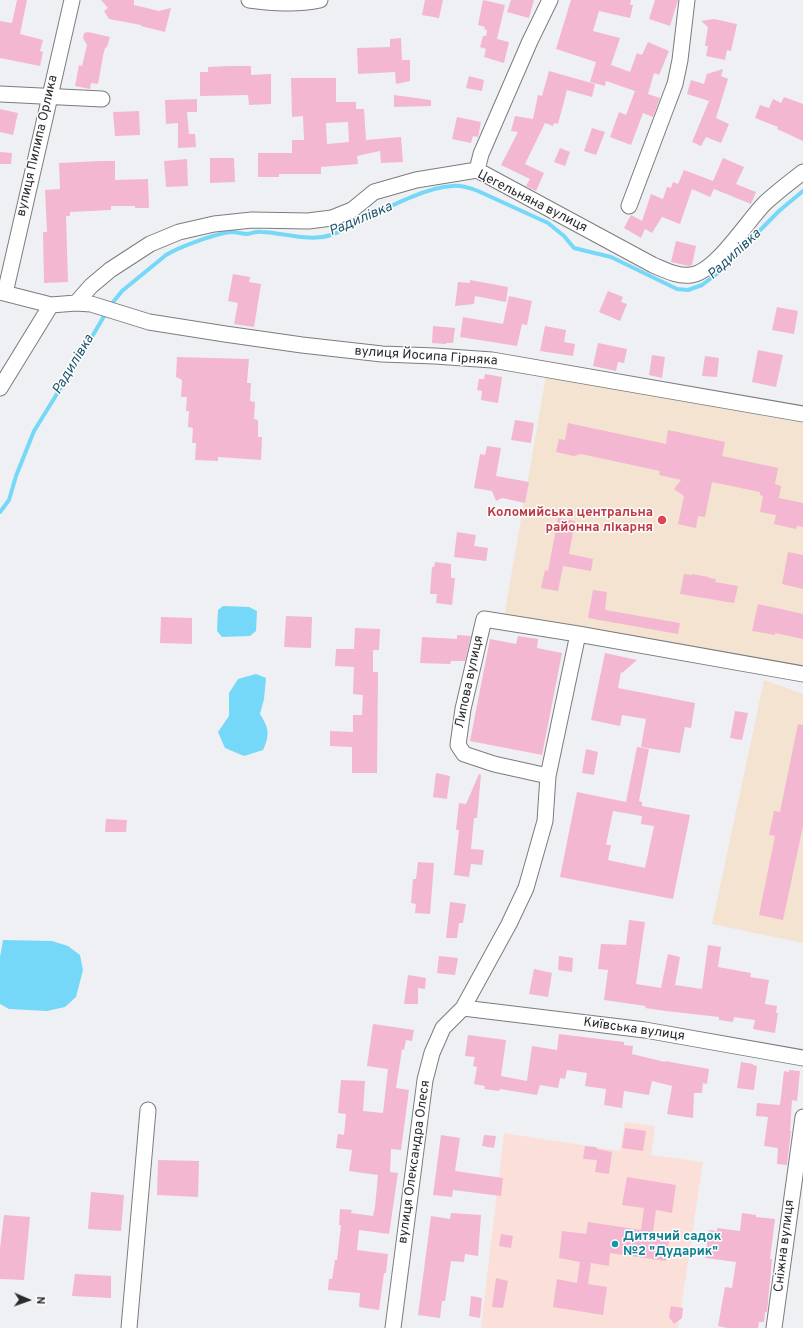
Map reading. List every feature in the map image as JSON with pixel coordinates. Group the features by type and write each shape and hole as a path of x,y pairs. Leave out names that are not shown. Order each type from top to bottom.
{"street":[{"name":"вулиця Пилипа Орлика","path":"2,292 72,0"},
{"path":"249,0 282,4 304,3 320,0"},
{"path":"477,170 484,147 530,41 550,0"},
{"path":"629,206 675,84 680,60 687,0"},
{"path":"0,94 102,100"},
{"name":"Цегельняна вулиця","path":"76,303 91,286 110,270 150,244 179,232 214,224 252,220 308,221 332,218 352,210 374,192 416,180 477,170 653,265 680,275 692,276 703,271 716,261 750,219 766,203 803,172"},
{"name":"вулиця Йосипа Гірняка","path":"2,292 50,305 76,303 91,304 149,322 302,345 382,354 492,360 803,414"},
{"path":"0,388 50,305"},
{"name":"Липова вулиця","path":"548,776 494,764 464,754 458,745 462,710 484,619 803,674"},
{"path":"463,1008 509,924 526,888 545,821 548,776 578,634"},
{"name":"Київська вулиця","path":"463,1008 645,1030 803,1058"},
{"name":"вулиця Олександра Олеся","path":"393,1328 425,1080 432,1052 443,1028 463,1008"},
{"path":"129,1328 148,1110"},
{"name":"Сніжна вулиця","path":"774,1328 803,1117"}],"shaded area":[{"name":"Коломийська центральна районна лікарня","path":"546,376 803,423 803,668 504,617"},
{"path":"764,680 803,694 803,943 712,924"},
{"path":"625,1122 655,1126 651,1155 703,1162 678,1328 481,1328 504,1133 620,1151"}],"water":[{"path":"223,606 249,607 257,611 256,631 250,636 222,637 217,631 218,610"},
{"path":"256,674 266,678 264,699 260,714 267,728 268,736 263,750 244,756 225,748 218,732 229,716 229,693 238,679"},
{"path":"3,940 52,941 68,946 80,955 83,970 76,997 65,1007 47,1011 9,1009 0,1004 0,957"}],"building":[{"path":"17,0 27,0 20,34 43,40 40,51 43,52 40,66 0,58 0,21 12,23"},
{"path":"101,0 134,0 134,5 159,11 171,8 165,32 141,25 109,19 104,11 108,8"},
{"path":"425,0 443,0 439,18 422,15"},
{"path":"483,0 505,5 497,39 509,42 504,63 484,57 486,49 480,47 483,36 486,36 487,30 484,29 485,27 478,25"},
{"path":"511,0 534,0 529,18 507,12"},
{"path":"571,0 631,0 630,5 633,5 630,18 599,11 593,31 620,38 611,65 630,72 637,53 642,55 648,42 669,51 659,75 654,73 648,94 660,98 653,117 643,113 631,145 610,137 619,112 626,115 635,91 606,81 605,86 590,82 596,62 556,49"},
{"path":"655,0 678,0 670,26 649,19"},
{"path":"714,19 737,24 731,51 727,50 725,60 706,56 708,46 705,46 708,27 701,21"},
{"path":"88,32 110,37 107,47 105,48 98,84 91,83 90,89 75,86 79,65 82,66 87,45 83,38 84,33"},
{"path":"401,38 402,60 410,60 410,81 396,84 395,72 358,74 357,48 390,47 390,39"},
{"path":"251,66 251,75 271,74 271,104 249,105 248,95 200,96 200,72 208,72 208,67"},
{"path":"723,69 721,76 728,79 716,118 729,124 721,143 706,137 701,146 692,142 709,101 687,94 691,80 704,84 707,74"},
{"path":"549,71 595,84 592,97 567,90 558,124 554,123 553,126 545,123 525,164 544,173 536,191 526,186 530,179 501,165 518,132 511,131 515,116 533,119 538,95 542,96"},
{"path":"469,76 484,80 482,91 466,88"},
{"path":"291,78 336,78 336,102 356,102 356,109 364,109 366,140 401,137 403,162 381,163 380,151 357,156 358,164 321,167 321,174 279,174 279,177 258,177 258,153 292,153 292,140 304,140 303,116 292,117","holes":["348,122 349,142 327,144 326,123"]},
{"path":"394,95 431,100 431,106 394,107"},
{"path":"784,97 803,104 803,141 777,129 778,127 755,118 760,105 769,108 773,99 781,103"},
{"path":"197,99 197,112 187,112 189,134 195,134 196,147 178,148 178,123 166,124 165,100"},
{"path":"0,109 18,113 13,135 0,132"},
{"path":"139,111 140,135 115,136 113,112"},
{"path":"457,117 481,122 478,137 473,136 471,143 452,139"},
{"path":"592,128 605,132 596,155 584,151"},
{"path":"560,148 570,152 565,166 554,162"},
{"path":"0,152 12,153 11,164 0,164"},
{"path":"210,158 234,158 235,182 210,183"},
{"path":"723,158 744,167 736,184 756,192 751,204 714,189 710,197 692,189 680,224 662,217 652,233 645,229 641,238 624,228 631,215 642,221 651,194 663,199 667,187 671,188 673,182 678,184 684,170 713,181"},
{"path":"187,159 188,186 166,187 164,161"},
{"path":"115,161 115,180 148,179 149,208 135,208 135,206 111,206 111,210 70,212 70,216 66,216 68,282 44,283 43,232 47,232 45,190 60,189 59,163"},
{"path":"676,241 696,246 692,265 689,266 671,262"},
{"path":"233,274 250,277 249,282 261,284 254,327 234,324 238,303 228,301"},
{"path":"470,280 508,287 506,302 475,296 474,304 455,306 458,282 470,283"},
{"path":"608,291 623,297 621,302 627,304 620,321 599,312"},
{"path":"509,296 532,301 527,325 522,324 517,346 460,337 463,317 503,324"},
{"path":"777,307 798,311 794,334 772,330"},
{"path":"433,326 455,328 453,343 432,343"},
{"path":"545,326 566,330 564,342 575,344 573,356 540,351"},
{"path":"598,343 627,349 624,363 618,362 616,371 593,366"},
{"path":"758,350 783,355 776,387 752,382"},
{"path":"652,355 665,357 662,378 649,375"},
{"path":"705,356 719,358 717,377 702,376"},
{"path":"177,357 249,359 247,383 251,383 250,401 255,402 254,419 258,420 258,437 262,437 261,460 218,457 218,461 195,460 196,443 192,443 193,428 188,427 189,411 186,411 187,397 181,397 182,380 176,377"},
{"path":"485,374 502,377 498,403 481,400 482,391 477,390 479,379 484,379"},
{"path":"515,420 534,423 531,443 511,440"},
{"path":"568,423 666,444 668,430 725,442 722,456 778,468 775,484 781,486 779,498 803,503 803,527 797,526 796,529 774,524 776,515 760,512 763,496 760,495 760,492 712,482 705,517 698,516 696,528 678,524 684,496 674,489 681,480 659,475 660,471 581,454 574,456 556,452 559,439 565,440"},
{"path":"487,446 501,448 496,476 529,482 525,503 502,498 496,501 492,491 474,488 480,454 485,455"},
{"path":"558,518 575,521 569,554 593,559 591,571 563,566 558,591 541,588 545,570 548,571"},
{"path":"457,532 476,535 474,546 488,548 486,561 454,557"},
{"path":"788,552 803,555 803,589 782,584"},
{"path":"435,562 451,564 451,578 455,578 452,605 436,603 437,594 430,594 432,567 434,567"},
{"path":"684,574 709,577 716,579 715,582 738,586 734,603 680,594"},
{"path":"593,590 607,592 605,610 680,623 678,634 588,618"},
{"path":"758,604 803,614 803,639 775,633 775,635 752,631"},
{"path":"286,616 312,617 311,648 284,647"},
{"path":"161,617 192,618 192,644 160,643"},
{"path":"355,628 380,629 379,650 373,650 373,672 378,672 377,773 352,773 352,747 330,746 330,731 353,732 353,715 362,715 363,695 353,694 354,667 335,666 336,649 354,649"},
{"path":"457,635 471,636 465,661 451,661 450,664 420,663 422,637 457,639"},
{"path":"518,636 538,639 537,648 562,653 542,755 470,741 490,639 516,644"},
{"path":"605,653 637,660 622,673 621,672 618,688 695,703 691,728 685,727 680,753 641,747 646,719 622,715 620,726 591,720"},
{"path":"735,711 748,713 742,740 730,738"},
{"path":"798,724 803,725 803,826 783,920 759,915 775,836 769,835 774,811 780,812"},
{"path":"637,747 649,749 639,801 642,802 642,806 690,815 673,899 560,877 577,792 626,802","holes":["613,811 642,816 641,824 654,826 645,868 608,860 611,845 606,845"]},
{"path":"586,749 598,752 594,775 582,773"},
{"path":"436,773 450,776 447,799 433,797"},
{"path":"479,774 481,775 477,818 474,818 471,849 484,850 482,865 471,864 469,877 454,875 459,830 456,830 459,803 466,804"},
{"path":"106,819 127,820 126,832 105,832"},
{"path":"418,862 434,863 430,914 415,913 416,904 411,903 413,879 416,879"},
{"path":"450,902 466,904 463,923 459,923 457,938 446,938"},
{"path":"629,920 645,922 636,984 661,988 668,954 680,957 675,985 702,989 708,945 721,947 718,967 751,973 750,977 769,980 765,1004 777,1006 776,1013 778,1013 775,1033 753,1029 755,1020 734,1017 733,1022 719,1020 719,1017 645,1008 646,1006 604,1000 608,970 598,969 601,944 626,945"},
{"path":"439,956 458,958 455,975 437,973"},
{"path":"559,956 573,958 572,972 558,970"},
{"path":"534,969 552,973 548,997 529,994"},
{"path":"408,975 426,978 425,989 418,988 418,1004 404,1004"},
{"path":"373,1024 414,1030 412,1041 406,1040 404,1050 402,1049 396,1088 409,1090 401,1150 391,1149 390,1172 398,1173 389,1234 359,1230 357,1250 388,1254 379,1310 359,1307 360,1293 328,1290 329,1279 332,1279 335,1260 337,1260 341,1225 339,1225 340,1209 352,1210 351,1213 373,1216 375,1207 378,1175 349,1171 352,1150 336,1148 338,1134 344,1135 346,1114 338,1113 341,1080 365,1081 363,1111 383,1113 388,1069 367,1066"},
{"path":"559,1034 624,1042 624,1045 633,1046 632,1054 665,1062 709,1069 707,1084 703,1083 702,1093 694,1093 693,1118 667,1114 672,1086 652,1081 649,1095 624,1091 622,1108 604,1105 606,1089 585,1086 587,1073 567,1070 565,1079 560,1078 558,1088 540,1085 537,1095 500,1089 499,1091 484,1089 485,1086 474,1084 477,1067 473,1066 475,1057 465,1056 468,1035 506,1040 501,1076 527,1081 532,1046 557,1050"},
{"path":"741,1062 757,1066 754,1090 737,1088"},
{"path":"789,1070 800,1071 797,1101 792,1100 791,1131 787,1165 777,1164 778,1148 764,1146 768,1117 756,1116 757,1103 780,1105 784,1071 789,1072"},
{"path":"625,1128 646,1131 643,1151 622,1148"},
{"path":"441,1135 460,1138 455,1171 503,1178 501,1196 453,1190 452,1197 433,1195"},
{"path":"484,1135 496,1136 494,1148 482,1146"},
{"path":"585,1146 596,1147 597,1149 612,1152 609,1174 595,1172 597,1160 583,1159"},
{"path":"158,1160 199,1161 198,1197 157,1195"},
{"name":"Дитячий садок №2 \"Дударик\"","path":"627,1177 676,1185 672,1213 656,1210 653,1232 670,1235 666,1261 610,1253 609,1266 591,1263 588,1284 607,1287 603,1315 553,1307 557,1279 577,1283 580,1262 559,1258 562,1231 586,1234 588,1222 641,1230 644,1208 622,1205"},
{"path":"91,1192 124,1195 121,1231 88,1229"},
{"path":"451,1213 481,1215 478,1256 465,1254 464,1262 451,1261 445,1301 442,1301 440,1318 418,1315 431,1216 450,1219"},
{"path":"742,1213 756,1215 756,1217 775,1219 770,1259 772,1259 767,1312 765,1312 764,1322 759,1322 758,1328 727,1328 718,1326 725,1287 732,1288 736,1262 705,1258 709,1230 717,1231 717,1228 740,1231"},
{"path":"4,1215 30,1217 24,1280 0,1279 0,1249"},
{"path":"501,1234 513,1236 511,1248 499,1246"},
{"path":"75,1274 111,1276 111,1298 72,1296"},
{"path":"496,1278 508,1281 503,1308 492,1307"},
{"path":"471,1296 482,1298 480,1318 469,1316"},
{"path":"671,1306 683,1308 682,1318 674,1324 669,1317"}],"waterway":[{"name":"Радилівка","path":"110,306 122,291 166,255 198,241 232,232 247,234 260,232 314,238 323,237 338,232 390,206 416,195 441,187 455,186 478,191 548,223 564,236 574,248 611,257 677,289 688,290 702,285 718,273 779,211 803,191"},
{"name":"Радилівка","path":"0,512 9,500 16,476 34,431 107,311"}],"place":[{"name":"Коломийська центральна районна лікарня","path":"662,520"},
{"name":"Дитячий садок №2 \"Дударик\"","path":"615,1244"}]}
